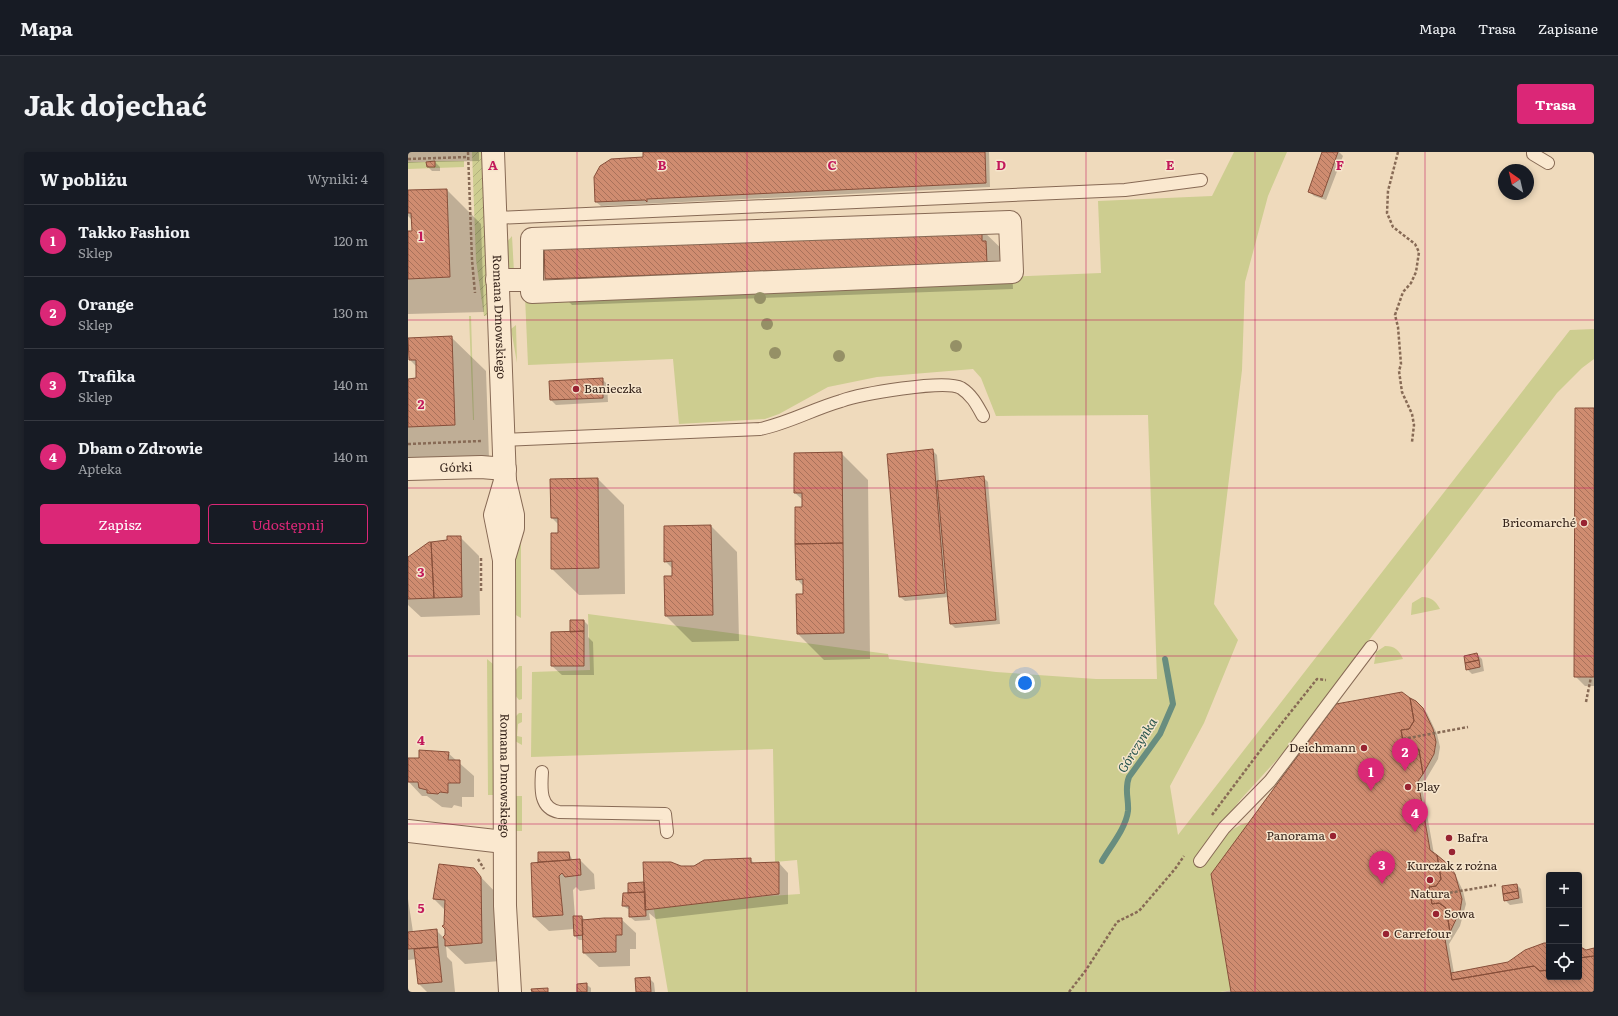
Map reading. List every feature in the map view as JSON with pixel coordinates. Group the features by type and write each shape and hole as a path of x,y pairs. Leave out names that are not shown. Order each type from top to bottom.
{"street":[{"name":"Romana Dmowskiego","path":"493,152 505,475 495,515 504,560 505,926 510,992"},
{"path":"1010,222 1012,272 532,292 532,280 532,239 1010,222"},
{"path":"497,280 532,280"},
{"name":"Górki","path":"408,469 481,467 505,475"},
{"path":"408,830 504,842"}],"lane":[{"path":"1533,152 1533,154 1548,163"},
{"path":"495,218 1125,190 1201,180"},
{"path":"503,440 760,429 778,425 842,400 911,388 942,385 960,388 973,398 983,416"},
{"path":"1200,861 1224,828 1270,781 1372,647"},
{"path":"542,772 542,798 547,806 555,811 665,814 667,832"}],"path":[{"path":"468,152 472,260 476,300"},
{"path":"1398,152 1388,191 1387,213 1393,227 1415,244 1419,252 1416,272 1411,284 1403,292 1395,316 1398,327 1401,364 1399,371 1402,392 1412,414 1414,426 1412,442"},
{"path":"408,159 468,157"},
{"path":"481,434 481,467"},
{"path":"408,444 481,441"},
{"path":"481,555 481,594"},
{"path":"1586,702 1591,677"},
{"path":"1210,818 1266,743 1317,679 1346,681"},
{"path":"1403,738 1468,728"},
{"path":"478,839 478,859 486,873"},
{"path":"1069,992 1086,970 1117,922 1139,911 1175,869 1188,850"},
{"path":"1430,896 1496,885"}],"green space":[{"path":"472,152 483,152 488,315 484,316 476,260"},
{"path":"1234,152 1287,152 1268,196 1245,282 1242,370 1214,604 1238,640 1204,723 1170,786 1178,835 1570,330 1594,329 1594,359 1582,368 1557,393 1284,752 1241,799 1194,860 1202,867 1228,833 1234,828 1250,822 1231,990 1221,992 668,992 653,904 800,894 797,860 775,862 773,749 531,757 532,672 590,670 588,614 888,654 889,659 996,672 1096,679 1157,679 1148,415 996,416 981,378 973,369 877,377 828,387 779,414 765,419 679,424 673,359 528,365 525,296 1101,273 1098,201 1212,196"},
{"path":"435,161 464,161 464,167 408,169 408,162 426,162 427,167 435,167"},
{"path":"512,236 514,272 507,272 506,243"},
{"path":"469,316 471,316 474,420 473,420"},
{"path":"516,325 517,363 511,329"},
{"path":"521,521 521,618 514,614 514,565 517,522"},
{"path":"1422,597 1433,600 1440,609 1411,615 1412,603"},
{"path":"1385,646 1396,649 1403,659 1374,664 1376,652"},
{"path":"487,659 493,664 494,795 488,795"},
{"path":"519,666 522,666 522,699 519,700 515,695 515,671"},
{"path":"519,713 522,713 522,722 518,724 517,736 522,737 522,745 515,741 515,717"},
{"path":"515,796 522,796 522,831 515,831"}],"building":[{"path":"643,152 985,152 986,183 647,199 647,202 645,200 595,202 594,177 600,166 611,159 643,157"},
{"path":"1322,152 1338,152 1322,197 1308,192"},
{"path":"435,161 435,167 427,167 426,162"},
{"path":"447,189 450,277 408,279 408,231 412,231 411,213 408,213 408,190"},
{"path":"982,228 982,241 986,241 987,263 545,279 544,244"},
{"path":"452,336 455,425 408,427 408,379 416,378 416,360 409,360 408,338"},
{"name":"Banieczka","path":"603,378 603,398 550,400 549,381"},
{"name":"Bricomarché","path":"1575,408 1594,408 1594,677 1574,677"},
{"path":"933,449 945,593 899,597 887,454"},
{"path":"842,452 843,543 795,544 795,507 802,507 802,493 794,493 794,453"},
{"path":"984,476 996,620 950,624 937,481"},
{"path":"598,478 599,568 551,569 551,533 558,533 558,518 551,518 550,479"},
{"path":"711,525 713,615 665,616 664,576 672,576 672,561 664,562 664,526"},
{"path":"447,536 461,536 462,597 434,598 431,542 447,540"},
{"path":"431,542 434,598 408,599 408,557"},
{"path":"843,543 844,633 797,634 796,594 803,594 803,579 796,580 795,544"},
{"path":"570,620 584,620 584,631 570,632"},
{"path":"584,631 584,666 551,666 551,632"},
{"path":"1477,653 1479,660 1465,663 1464,656"},
{"path":"1479,660 1480,667 1466,670 1465,663"},
{"name":"Panorama","path":"1402,692 1410,698 1414,721 1409,729 1401,730 1404,747 1412,745 1419,750 1423,774 1418,781 1430,850 1437,855 1441,879 1436,886 1429,887 1432,904 1439,903 1446,908 1450,932 1445,939 1452,980 1534,966 1540,971 1546,970 1546,980 1582,980 1582,958 1594,956 1594,992 1231,992 1211,874 1336,704"},
{"path":"1410,698 1416,701 1423,708 1433,729 1436,742 1434,754 1423,774 1419,750 1412,745 1404,747 1401,730 1409,729 1414,721"},
{"path":"419,750 449,752 448,760 460,760 460,783 448,783 448,793 440,792 438,794 427,793 427,790 419,788 418,782 408,782 408,758 419,758"},
{"path":"538,852 569,852 570,860 538,862"},
{"path":"1437,855 1449,865 1455,874 1462,899 1460,911 1450,932 1446,908 1439,903 1432,904 1429,887 1436,886 1441,879"},
{"path":"751,858 751,863 779,862 779,894 645,910 643,862 671,862 681,866 694,866 704,860"},
{"path":"580,859 581,875 565,877 562,873 559,876 563,915 533,917 531,863"},
{"path":"439,864 474,868 481,877 482,943 445,946 445,940 443,937 445,935 445,929 442,926 444,925 445,900 433,899"},
{"path":"644,882 645,892 628,893 628,883"},
{"path":"1517,884 1518,891 1503,894 1502,886"},
{"path":"1518,891 1519,898 1504,901 1503,894"},
{"path":"645,892 646,916 629,917 629,906 622,906 623,893"},
{"path":"573,916 582,916 583,935 574,936"},
{"path":"622,918 622,935 616,935 616,952 583,953 582,920"},
{"path":"437,929 438,947 408,949 408,932"},
{"path":"1546,943 1546,970 1540,971 1534,966 1452,980 1451,973 1508,962 1525,950"},
{"path":"438,947 442,982 418,984 414,949"},
{"path":"1582,948 1586,950 1594,948 1594,956 1582,958"},
{"path":"650,977 651,992 636,992 635,978"},
{"path":"587,983 587,992 577,992 577,984"},
{"path":"548,988 548,992 532,992 531,989"}],"waterway":[{"name":"Górczynka","path":"1102,861 1121,831 1127,817 1127,786 1129,777 1160,734 1173,704 1165,659"}],"place":[{"name":"Banieczka","path":"576,389"},
{"name":"Bricomarché","path":"1584,523"},
{"name":"Deichmann","path":"1364,748"},
{"name":"Orange","path":"1405,771"},
{"name":"Play","path":"1408,787"},
{"name":"Takko Fashion","path":"1371,791"},
{"name":"Dbam o Zdrowie","path":"1415,832"},
{"name":"Panorama","path":"1333,836"},
{"name":"Bafra","path":"1449,838"},
{"name":"Kurczak z rożna","path":"1452,852"},
{"name":"Natura","path":"1430,880"},
{"name":"Trafika","path":"1382,884"},
{"name":"Sowa","path":"1436,914"},
{"name":"Carrefour","path":"1386,934"}]}
